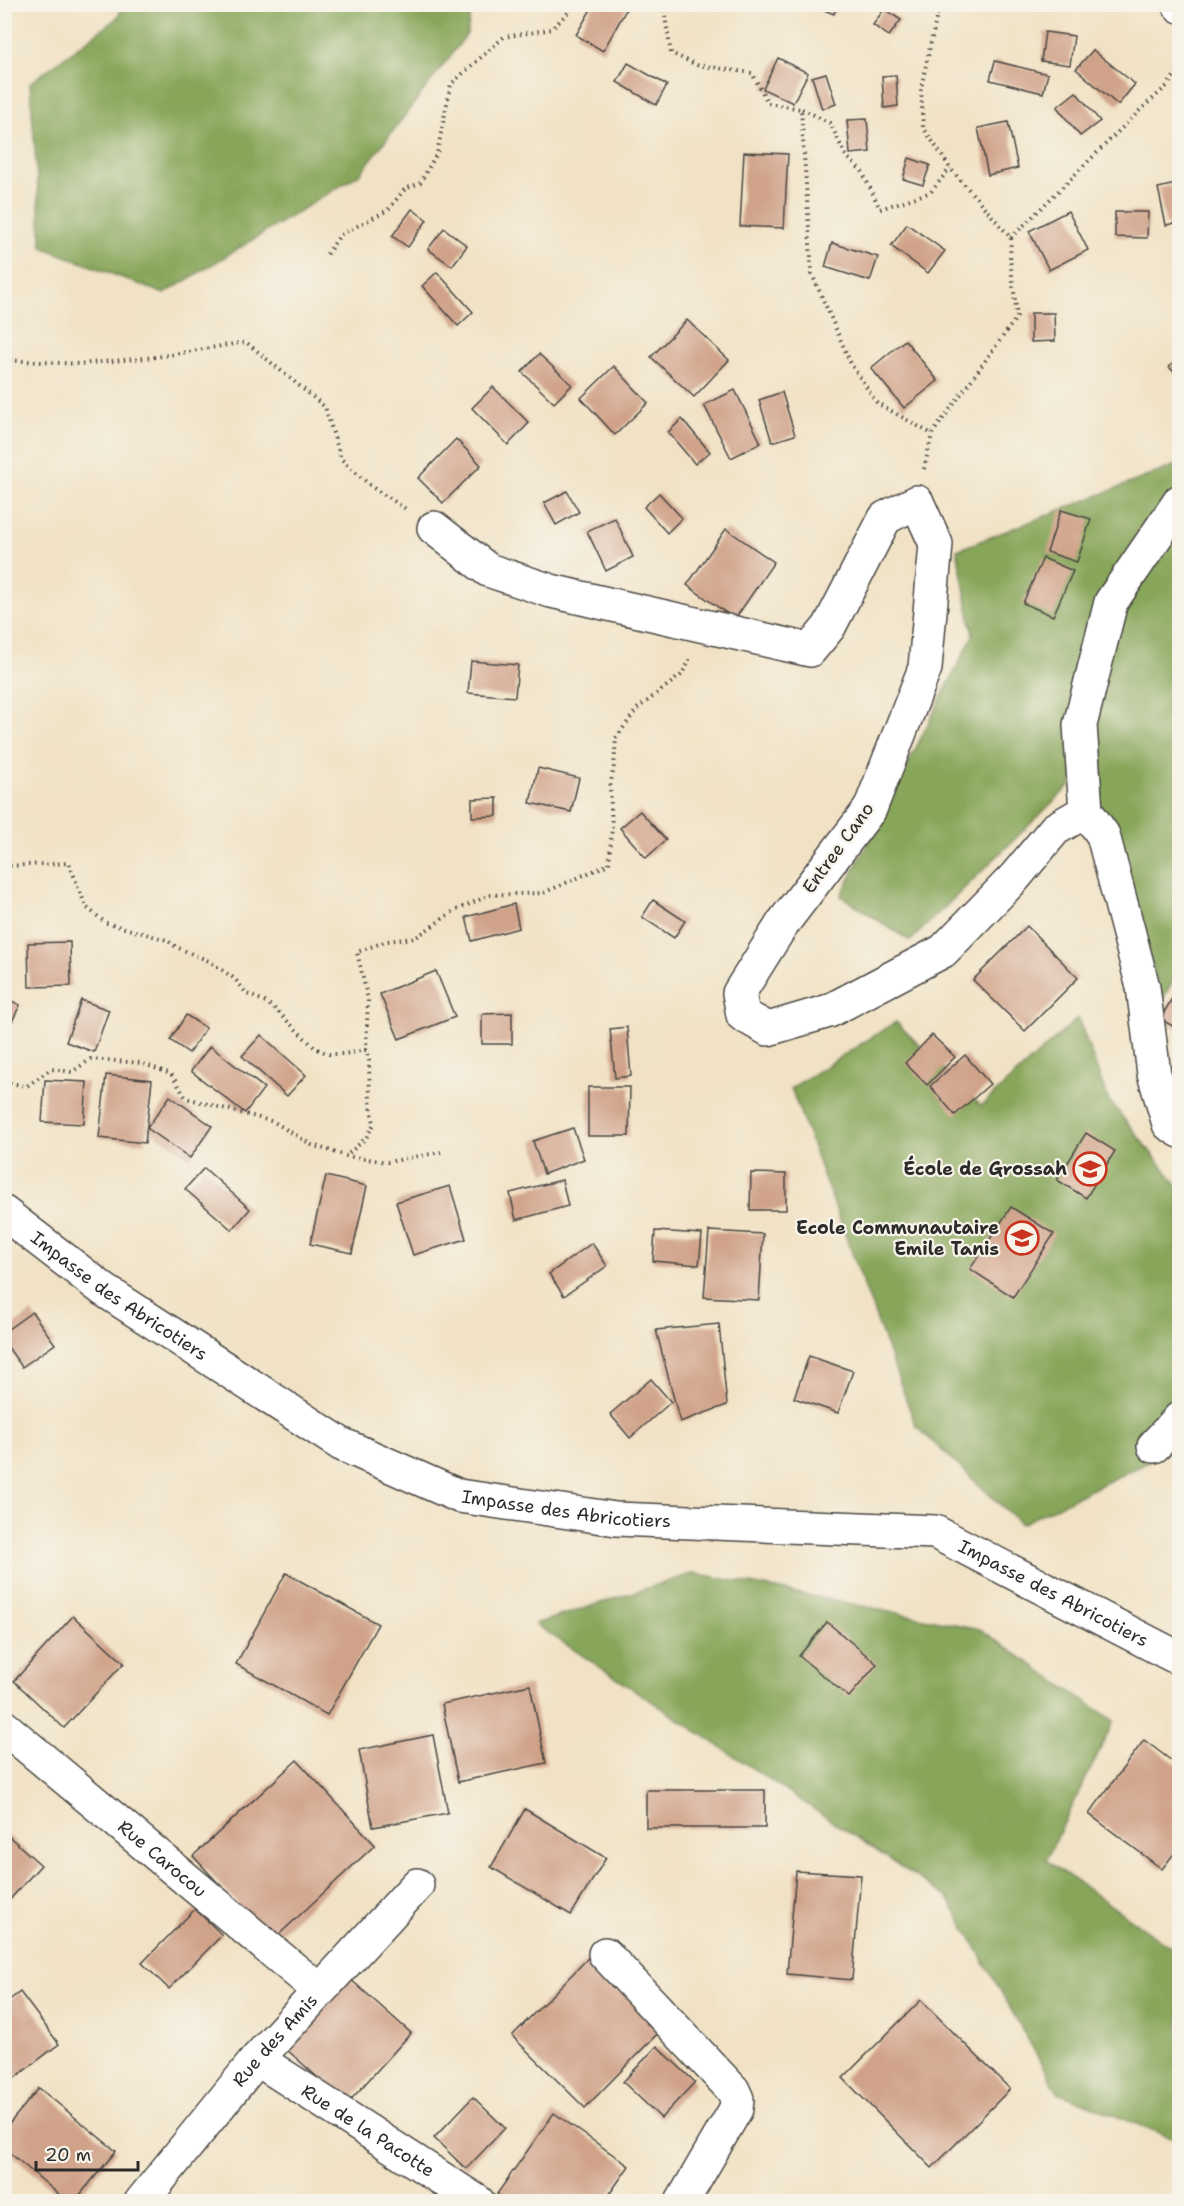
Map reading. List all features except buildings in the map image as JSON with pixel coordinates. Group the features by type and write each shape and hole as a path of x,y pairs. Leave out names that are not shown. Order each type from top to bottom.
{"street":[{"path":"1179,501 1112,602 1080,725 1086,811 1103,835 1143,987 1154,1074 1169,1124 1179,1131"},
{"path":"434,528 488,570 551,591 810,650 829,627 885,518 917,502"},
{"name":"Entree Cano","path":"917,502 936,544 925,668 870,809 783,923 739,993 743,1015 768,1029 829,1011 943,951 1015,877 1055,829 1086,811"},
{"name":"Impasse des Abricotiers","path":"4,1213 104,1290 341,1444 459,1496 616,1520 935,1532 1179,1659"},
{"path":"1154,1446 1179,1418"},
{"name":"Rue Carocou","path":"4,1727 319,1990"},
{"name":"Rue des Amis","path":"141,2202 257,2059 417,1885"},
{"path":"604,1954 733,2090 737,2100 736,2109 682,2202"},
{"name":"Rue de la Pacotte","path":"257,2059 478,2202"}],"path":[{"path":"327,254 340,235 388,210 405,189 420,183 438,153 451,84 504,37 552,29 576,4"},
{"path":"663,4 671,53 697,64 752,73 768,103 801,109 830,123 846,156 862,171 880,209 932,192 950,168"},
{"path":"943,4 937,15 921,88 923,127 950,168 1011,238"},
{"path":"917,502 932,434 1017,317 1010,259 1011,238 1167,86 1179,68"},
{"path":"801,109 812,274 851,364 877,403 932,434"},
{"path":"4,360 80,363 156,357 246,342 325,407 341,459 372,487 434,528"},
{"path":"346,1156 366,1138 374,1124 370,1101 369,1061 366,1050 368,1000 357,952 387,941 416,938 454,911 490,895 543,893 609,864 612,827 610,787 616,738 637,709 681,675 689,662 694,623"},
{"path":"4,866 69,863 86,907 106,923 167,940 176,947 209,961 235,979 247,994 274,1008 315,1048 329,1054 366,1050"},
{"path":"4,1082 27,1086 51,1069 72,1072 91,1059 141,1063 171,1074 186,1098 274,1122 312,1144 346,1156 388,1162 441,1152"}],"green space":[{"path":"123,4 472,5 467,34 360,174 164,294 42,247 30,83 118,17"},
{"path":"1179,464 1180,968 1163,999 1087,769 910,941 841,896 973,635 957,550"},
{"path":"1078,1018 1108,1099 1179,1187 1179,1447 1021,1524 916,1426 791,1088 896,1022 981,1106"},
{"path":"694,1573 980,1629 1114,1721 1046,1860 1179,1953 1179,2141 1058,2093 948,1898 535,1624"}],"place":[{"name":"École de Grossah","path":"1090,1169"},
{"name":"Ecole Communautaire Emile Tanis","path":"1022,1238"}]}
